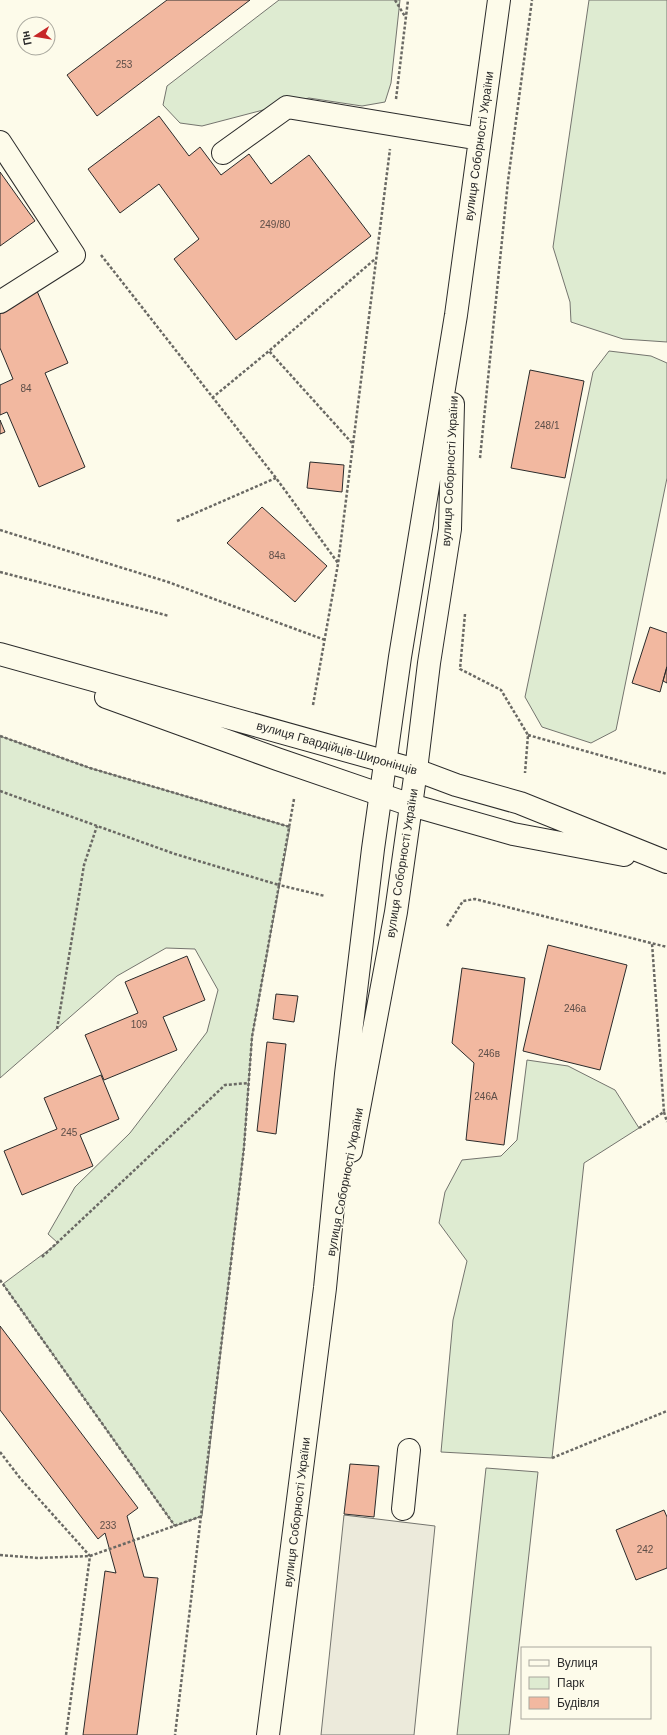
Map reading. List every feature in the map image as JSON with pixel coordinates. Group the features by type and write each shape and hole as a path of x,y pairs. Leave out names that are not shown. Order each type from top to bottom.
{"street":[{"name":"вулиця Соборності України","path":"268,1735 325,1288 346,1074 385,761 456,315 499,0"},
{"path":"223,153 287,107 393,126 480,139"},
{"path":"0,142 74,255 0,302"},
{"name":"вулиця Соборності України","path":"325,1288 396,912 429,663 450,529 456,315"},
{"name":"вулиця Гвардійців-Широнінців","path":"0,654 416,770 456,785 520,803 667,862"},
{"name":"вулиця Гвардійців-Широнінців","path":"0,659 277,759 411,805 513,834 667,862"},
{"path":"403,1510 409,1450"}],"path":[{"path":"395,0 406,19"},
{"path":"313,705 338,564 408,0"},
{"path":"480,461 508,181 532,0"},
{"path":"99,253 276,478 338,564"},
{"path":"212,398 269,351 376,258"},
{"path":"269,351 353,443"},
{"path":"177,521 276,478"},
{"path":"0,530 168,582 325,640"},
{"path":"0,572 169,616"},
{"path":"466,608 460,669 501,690 528,735 526,773"},
{"path":"528,735 667,774"},
{"path":"0,736 90,768 290,827"},
{"path":"0,791 175,854 280,885 325,896"},
{"path":"175,1735 202,1516 243,1155 252,1037 294,799"},
{"path":"57,1029 84,865 97,826"},
{"path":"447,926 463,901 475,899 667,947"},
{"path":"652,944 664,1112 667,1122"},
{"path":"42,1257 225,1085 248,1083"},
{"path":"639,1128 664,1112"},
{"path":"0,1280 175,1526"},
{"path":"552,1458 667,1411"},
{"path":"0,1452 20,1478 90,1556 66,1735"},
{"path":"0,1554 38,1558 90,1556 202,1516"}],"green space":[{"path":"279,0 400,0 391,83 385,102 362,106 309,98 202,126 180,123 163,105 167,86"},
{"path":"589,0 667,0 667,342 623,339 571,322 570,302 553,247"},
{"path":"609,351 651,356 667,363 667,478 616,730 591,743 542,727 525,697 593,372"},
{"path":"0,736 90,768 290,827 252,1037 244,1147 202,1516 175,1526 3,1284 58,1243 48,1234 75,1187 130,1133 207,1032 218,990 195,949 166,948 117,976 0,1078"},
{"path":"527,1060 568,1066 615,1090 639,1128 584,1163 552,1458 441,1452 453,1320 467,1261 439,1223 445,1192 462,1160 501,1156 517,1140"},
{"path":"486,1468 538,1472 509,1735 457,1735"}],"shaded area":[{"path":"344,1515 435,1526 414,1735 321,1735"}],"building":[{"path":"167,0 250,0 97,116 67,75"},
{"path":"159,116 189,156 200,147 221,175 249,154 271,184 309,155 371,236 236,340 174,259 199,239 159,184 120,213 88,169"},
{"path":"0,172 35,221 0,246"},
{"path":"37,291 68,363 45,373 85,467 39,487 7,412 0,415 0,385 13,379 0,348 0,307"},
{"path":"530,370 584,381 565,478 511,468"},
{"path":"0,420 5,432 0,434"},
{"path":"310,462 344,465 342,492 307,488"},
{"path":"262,507 327,566 295,602 227,543"},
{"path":"650,627 667,633 667,666 660,692 632,683"},
{"path":"667,667 667,683 663,681"},
{"path":"548,945 627,965 600,1070 523,1051"},
{"path":"187,956 205,1000 163,1017 177,1050 104,1080 85,1035 138,1013 125,982"},
{"path":"462,968 525,978 504,1145 466,1140 474,1063 452,1043"},
{"path":"276,994 298,996 294,1022 273,1019"},
{"path":"267,1042 286,1044 276,1134 257,1131"},
{"path":"101,1075 119,1119 80,1135 93,1166 22,1195 4,1151 57,1129 44,1098"},
{"path":"0,1326 138,1508 127,1516 144,1577 158,1578 137,1735 83,1735 105,1571 116,1573 105,1533 98,1539 0,1410"},
{"path":"350,1464 379,1466 374,1517 344,1514"},
{"path":"664,1510 667,1517 667,1568 636,1580 616,1530"}]}
